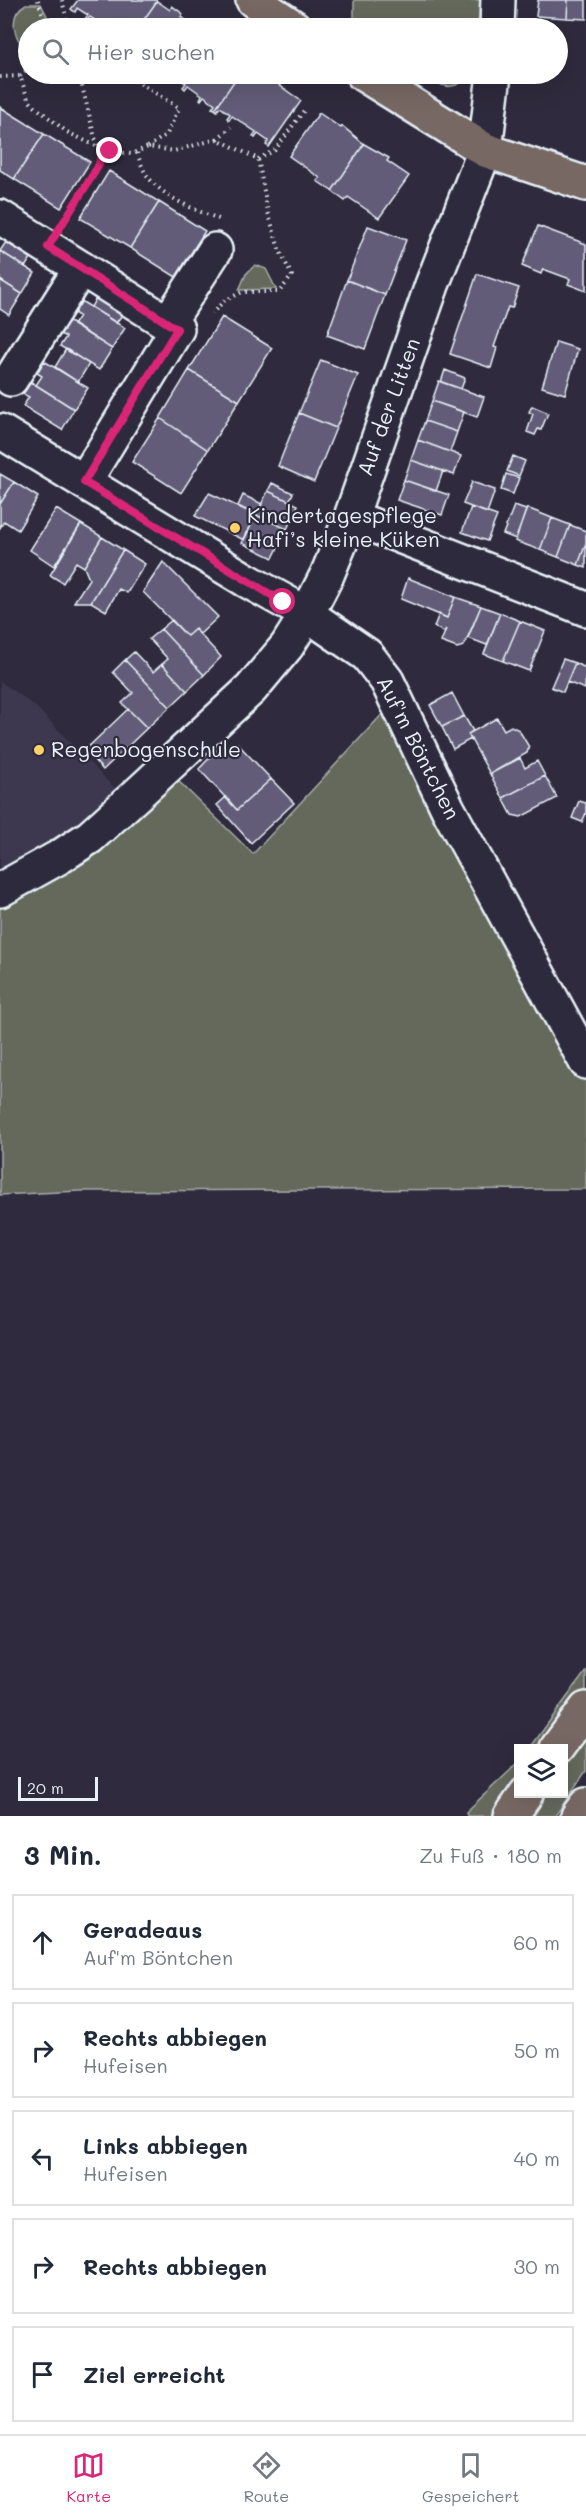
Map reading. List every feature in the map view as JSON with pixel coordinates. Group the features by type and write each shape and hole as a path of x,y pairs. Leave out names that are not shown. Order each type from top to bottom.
{"main road":[{"path":"253,0 280,18"},
{"path":"379,84 485,150 586,184"},
{"path":"561,1744 586,1709"},
{"path":"511,1816 523,1798"},
{"path":"578,1816 586,1805"}],"street":[{"path":"497,18 498,0"},
{"name":"Auf der Litten","path":"0,890 62,856 90,837 134,798 250,689 287,646 307,614 351,517 432,285 485,150 493,84"},
{"path":"0,217 173,326"},
{"path":"84,482 222,236"},
{"path":"11,379 81,268"},
{"name":"Auf'm Böntchen","path":"0,431 307,614 367,655 387,681 448,809 586,1062"},
{"path":"351,517 586,609"}],"path":[{"path":"38,0 43,18"},
{"path":"62,0 66,18"},
{"path":"0,77 18,76"},
{"path":"23,84 28,99 33,105 67,132 102,149 137,153 167,134 179,108 141,84"},
{"path":"48,247 99,165 102,149 95,138 82,84"},
{"path":"258,159 275,150 305,109"},
{"path":"148,147 174,151 218,140 231,127"},
{"path":"218,140 258,159"},
{"path":"137,153 148,177 222,236"},
{"path":"173,326 192,335 224,301 233,295 242,292 279,292 292,276 279,249 271,224 258,159"}],"shaded area":[{"name":"Regenbogenschule","path":"0,681 36,707 120,794 54,853 0,878"}],"green space":[{"path":"354,0 480,0 479,18 354,18"},
{"path":"26,4 41,4 48,18 18,18 18,39 14,26 16,14"},
{"path":"440,84 458,84 453,86"},
{"path":"255,265 266,269 276,289 239,290 246,274"},
{"path":"387,709 586,1065 586,1189 80,1191 0,1195 0,891 168,771 253,854"},
{"path":"586,1671 586,1711 562,1744 533,1744"},
{"path":"586,1731 586,1771 568,1797 568,1759"},
{"path":"514,1767 514,1798 517,1798 511,1816 467,1816 466,1812"},
{"path":"542,1798 567,1798 555,1816 530,1816"}],"building":[{"path":"78,0 157,1 145,18 86,18 88,15 77,8 75,12 71,9"},
{"path":"538,0 568,0 567,18 536,16"},
{"path":"568,0 586,0 586,19 567,18"},
{"path":"157,1 170,10 172,6 183,14 183,18 145,18"},
{"path":"185,84 232,84 215,109 212,108 215,104 204,96 201,100 202,95 188,85 185,89 183,87"},
{"path":"232,84 280,84 301,101 269,147 266,145 268,141 258,134 255,138 253,136 256,132 232,116 229,120 227,118 230,114 220,107 217,111 215,109"},
{"path":"0,107 44,134 14,179 0,170"},
{"path":"319,113 341,128 342,126 364,144 332,191 317,181 320,178 289,156"},
{"path":"44,134 90,162 61,208 14,179"},
{"path":"364,144 389,158 387,161 409,176 379,218 348,197 345,201 332,191"},
{"path":"109,171 159,202 130,248 80,218"},
{"path":"159,202 205,231 176,277 130,248"},
{"path":"368,226 406,240 385,295 347,280"},
{"path":"538,226 586,244 586,291 568,284 570,279 543,269 541,274 522,266"},
{"path":"6,242 31,258 25,267 0,251"},
{"path":"0,251 35,273 22,294 0,280"},
{"path":"477,274 519,288 512,308 508,307 494,347 497,348 491,368 450,354"},
{"path":"0,280 22,294 9,315 0,309"},
{"path":"347,280 385,295 365,349 327,335"},
{"path":"96,298 122,315 116,323 91,307"},
{"path":"81,301 125,328 112,349 73,325 79,316 74,313"},
{"path":"222,317 272,348 239,401 189,370"},
{"path":"68,321 112,349 99,370 60,346 66,337 60,334"},
{"path":"556,342 578,349 565,394 542,387"},
{"path":"66,349 89,364 78,382 55,367"},
{"path":"321,360 358,375 336,428 299,413"},
{"path":"44,361 88,388 74,409 36,385 42,376 37,373"},
{"path":"189,370 239,401 208,450 160,418"},
{"path":"445,370 465,378 461,389 441,382"},
{"path":"439,381 484,397 477,417 432,401"},
{"path":"31,382 74,409 62,430 23,406 29,397 23,394"},
{"path":"432,401 464,412 457,432 425,421"},
{"path":"532,406 548,413 541,430 538,429 535,435 527,432 533,414 529,412"},
{"path":"299,413 336,428 314,482 278,466"},
{"path":"160,418 208,450 181,493 132,462"},
{"path":"425,421 457,432 450,452 418,440"},
{"path":"418,440 461,456 454,475 411,460"},
{"path":"513,456 525,461 519,476 507,471"},
{"path":"411,460 443,471 436,491 404,480"},
{"path":"0,474 14,482 0,504"},
{"path":"506,474 519,478 513,494 501,490"},
{"path":"404,480 449,495 442,515 397,500"},
{"path":"14,482 38,497 18,530 4,521 0,528 0,504"},
{"path":"472,482 495,490 487,513 463,504"},
{"path":"272,483 293,493 289,501 268,491"},
{"path":"268,491 298,505 287,529 256,515"},
{"name":"Kindertagespflege Hafi’s kleine Küken","path":"209,493 256,515 244,540 195,516"},
{"path":"243,495 262,504 256,515 238,506"},
{"path":"514,506 526,510 516,539 503,534"},
{"path":"471,507 497,516 487,541 462,532"},
{"path":"527,508 552,518 540,550 515,541"},
{"path":"56,509 81,524 54,566 30,550"},
{"path":"256,515 287,529 273,558 242,543"},
{"path":"552,518 570,525 558,557 540,550"},
{"path":"81,524 102,537 84,567 76,562 63,583 50,575"},
{"path":"570,525 586,531 586,543 578,565 558,557"},
{"path":"102,537 123,550 91,602 74,602 89,579 84,567"},
{"path":"586,543 586,568 578,565"},
{"path":"123,550 145,564 127,593 119,589 106,611 91,602"},
{"path":"163,562 218,617 200,634 195,629 187,636 143,592"},
{"path":"408,578 455,597 447,618 401,599"},
{"path":"455,597 481,606 464,646 457,648 441,642 446,629 444,632 434,627 439,614 447,618"},
{"path":"481,606 500,613 487,645 468,638"},
{"path":"500,613 520,621 503,661 484,654"},
{"path":"172,620 187,636 195,629 221,657 204,675 161,629"},
{"path":"520,621 545,631 529,671 503,661"},
{"path":"161,629 204,675 187,691 162,664 168,659 149,639"},
{"path":"134,652 153,672 162,664 187,691 170,707 125,660"},
{"path":"563,659 575,663 563,692 551,687"},
{"path":"125,660 170,707 147,728 122,703 133,693 113,672"},
{"path":"575,663 586,668 585,689 567,682"},
{"path":"452,693 464,716 442,727 430,705"},
{"path":"128,709 147,728 103,770 85,750"},
{"path":"464,716 473,731 468,734 471,739 453,749 442,727"},
{"path":"497,718 504,730 511,726 519,730 529,747 527,753 490,774 468,734"},
{"path":"237,743 271,779 237,810 199,769 218,749 224,746 229,751"},
{"path":"520,758 525,768 537,761 545,776 503,798 490,774"},
{"path":"545,776 557,798 521,817 512,815 503,798"},
{"path":"271,779 294,803 251,843 217,805 226,797 237,810"},
{"path":"579,801 586,803 586,813 582,822 572,818"}],"place":[{"name":"Kindertagespflege Hafi’s kleine Küken","path":"235,528"},
{"name":"Regenbogenschule","path":"39,750"}],"route":[{"path":"110,151 102,149 99,165 48,247 177,329 84,482 283,602"}]}
